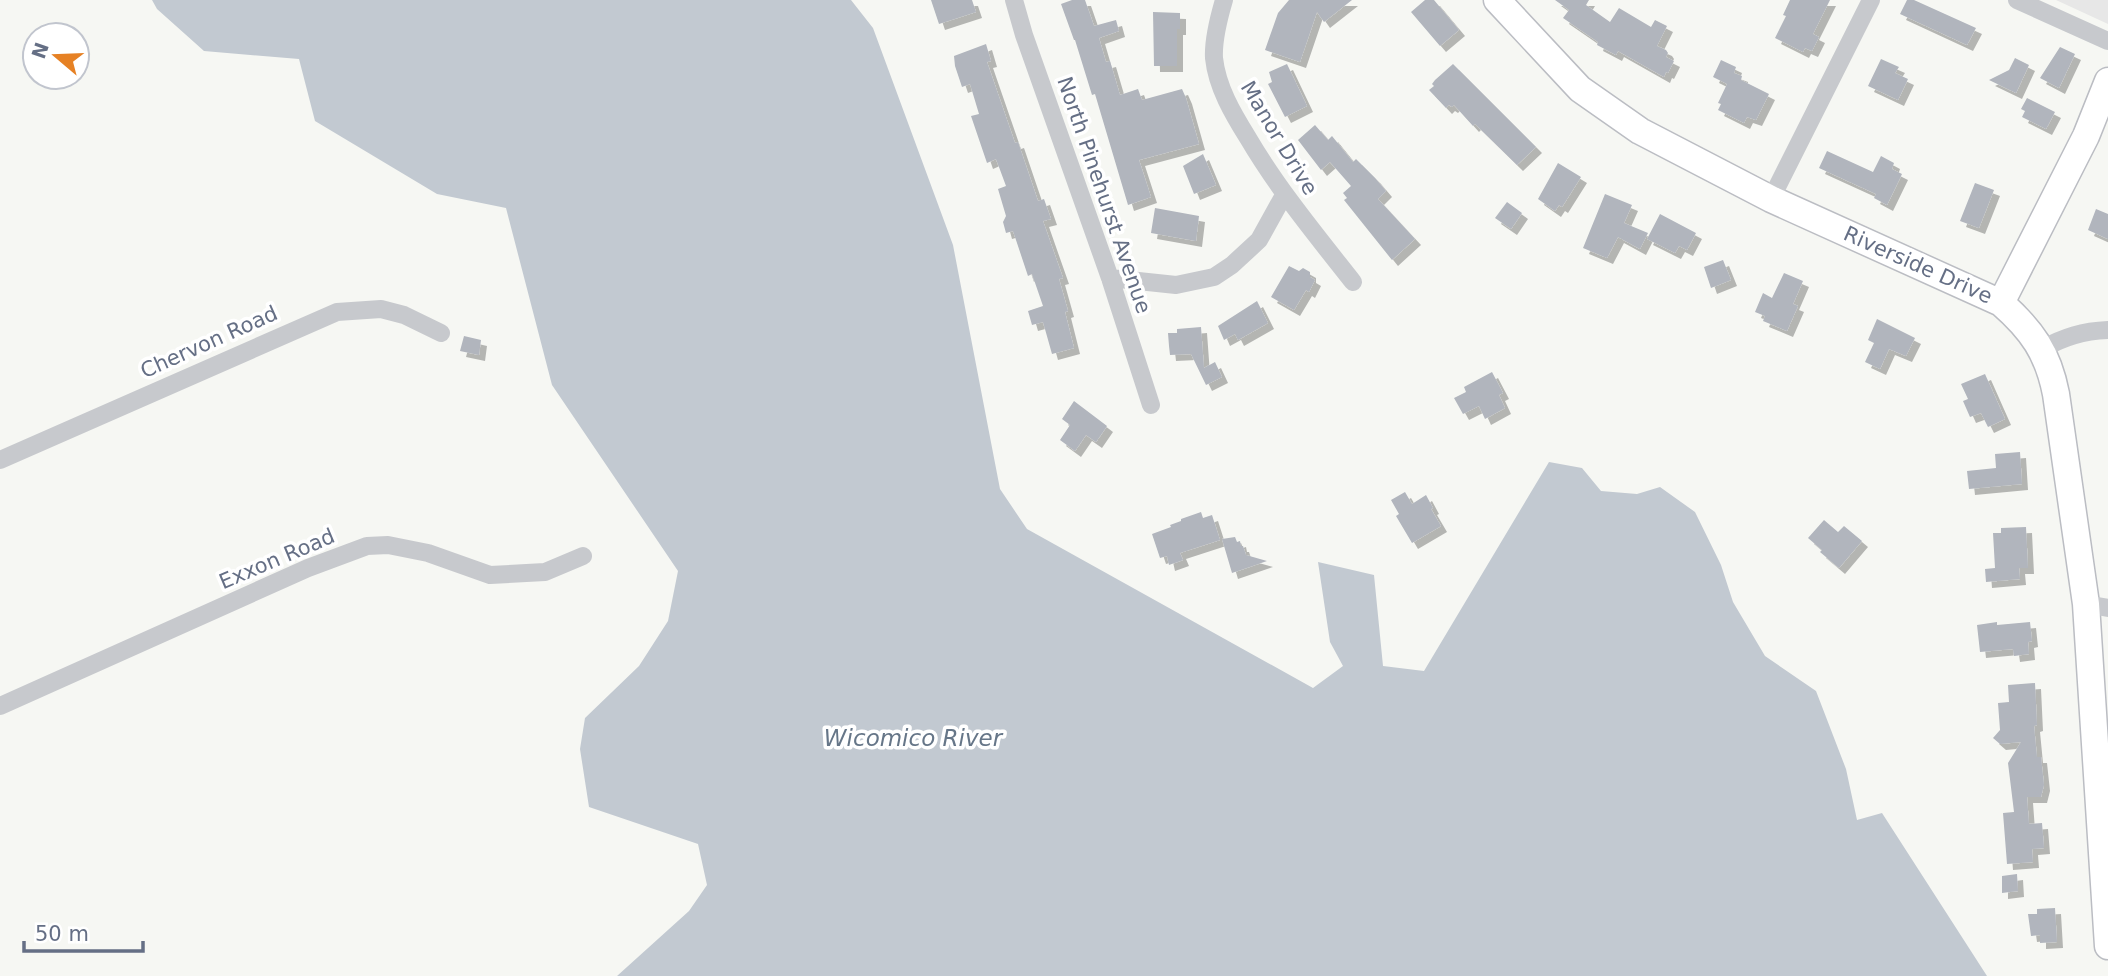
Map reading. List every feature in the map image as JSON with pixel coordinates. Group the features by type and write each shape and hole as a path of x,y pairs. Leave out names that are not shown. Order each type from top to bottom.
{"street":[{"name":"North Pinehurst Avenue","path":"1014,0 1151,405"},
{"name":"Manor Drive","path":"1224,0 1214,58 1221,86 1235,117 1284,195 1353,282"},
{"name":"Riverside Drive","path":"1497,0 1580,89 1640,131 1771,199 2001,303 2022,322 2042,349 2052,370 2097,606 2108,946"},
{"path":"1771,199 1871,0"},
{"path":"2017,0 2108,41"},
{"path":"2001,303 2086,135 2108,81"},
{"path":"1110,278 1176,285 1214,277 1232,265 1259,240 1284,195"},
{"name":"Chervon Road","path":"0,460 337,312 381,309 404,315 441,333"},
{"path":"2042,349 2064,337 2087,331 2108,330"},
{"name":"Exxon Road","path":"0,706 308,568 367,546 388,545 428,553 490,575 545,572 583,556"}],"shaded area":[{"path":"2056,0 2108,0 2108,24"}],"water":[{"name":"Wicomico River","path":"152,0 851,0 873,28 953,245 1000,489 1027,529 1313,688 1343,666 1330,642 1318,562 1374,575 1383,666 1424,671 1549,462 1582,468 1601,491 1637,494 1660,487 1695,512 1721,565 1733,602 1765,656 1816,691 1846,769 1857,820 1882,813 1987,976 617,976 689,911 707,885 698,844 589,807 580,749 585,718 639,666 668,621 678,571 552,385 506,208 437,194 315,121 299,59 204,51 157,9"}],"building":[{"path":"931,0 972,0 976,12 939,24"},
{"path":"1072,0 1085,0 1094,26 1116,20 1119,31 1099,38 1106,62 1110,61 1120,95 1138,89 1142,100 1182,89 1199,144 1139,160 1151,197 1128,205 1095,94 1092,95 1061,4"},
{"path":"1289,0 1352,0 1324,22 1317,12 1300,62 1265,50 1278,13"},
{"path":"1425,0 1434,0 1459,30 1440,46 1411,12"},
{"path":"1555,0 1589,0 1586,5 1610,22 1619,8 1651,27 1655,20 1667,26 1657,46 1666,50 1666,57 1674,61 1668,73 1666,72 1664,77 1618,51 1616,55 1597,45 1598,42 1563,18 1569,10"},
{"path":"1790,0 1830,0 1813,34 1819,37 1812,51 1805,48 1803,52 1775,38 1786,16 1783,15"},
{"path":"1907,0 1914,0 1976,28 1967,45 1900,14"},
{"path":"1153,12 1180,13 1177,66 1154,66"},
{"path":"986,44 991,61 987,62 1015,143 1018,142 1038,201 1044,199 1051,219 1043,221 1063,278 1059,279 1074,348 1052,354 1043,322 1032,325 1028,311 1043,306 1032,274 1028,276 1013,231 1006,233 1003,222 1006,216 998,189 1006,186 996,159 987,163 971,116 979,114 970,84 962,87 955,66 954,56"},
{"path":"2060,47 2075,54 2059,88 2040,78"},
{"path":"2015,58 2029,65 2016,93 1989,80 2009,70"},
{"path":"1881,59 1899,67 1895,73 1908,79 1898,100 1868,86"},
{"path":"1721,60 1736,67 1734,73 1742,76 1741,80 1769,94 1756,120 1747,117 1744,123 1718,110 1721,104 1718,103 1727,84 1713,77"},
{"path":"1287,64 1307,106 1285,117 1268,84 1272,82 1269,72"},
{"path":"1453,64 1536,147 1517,165 1475,124 1473,126 1454,105 1446,108 1429,90 1434,86 1432,84 1435,80"},
{"path":"2027,98 2055,112 2046,129 2022,117 2025,111 2021,109"},
{"path":"1315,125 1328,140 1332,136 1353,162 1356,159 1375,178 1386,191 1378,199 1415,239 1392,260 1344,200 1347,198 1343,193 1351,186 1330,162 1321,170 1298,140"},
{"path":"1827,151 1873,172 1881,156 1894,163 1892,169 1902,174 1887,205 1874,198 1876,194 1819,168"},
{"path":"1203,154 1216,185 1194,194 1183,166"},
{"path":"1558,163 1581,177 1562,207 1559,205 1555,211 1538,199"},
{"path":"1975,183 1994,190 1979,228 1960,221"},
{"path":"1605,194 1632,205 1624,223 1648,233 1640,249 1618,237 1607,258 1583,248"},
{"path":"1507,202 1522,213 1511,229 1495,218"},
{"path":"1155,208 1199,216 1196,241 1151,233"},
{"path":"2096,209 2108,214 2108,239 2088,230"},
{"path":"1660,214 1696,233 1687,250 1679,246 1675,253 1647,239"},
{"path":"1723,260 1731,280 1711,288 1704,267"},
{"path":"1289,266 1299,271 1303,268 1310,272 1310,277 1315,280 1294,310 1271,297"},
{"path":"1784,273 1803,281 1793,304 1798,306 1787,331 1763,321 1765,316 1755,312 1763,293 1772,298"},
{"path":"1257,301 1268,323 1238,340 1235,334 1224,340 1218,326"},
{"path":"1877,319 1915,338 1906,356 1889,349 1880,369 1865,362 1874,343 1868,340"},
{"path":"1201,327 1204,368 1215,362 1222,377 1206,385 1191,354 1170,355 1169,346 1168,333 1177,333 1177,329"},
{"path":"464,336 481,340 479,355 460,351"},
{"path":"1492,372 1503,393 1499,395 1505,408 1485,419 1479,406 1463,414 1454,398 1466,392 1464,387"},
{"path":"1985,374 2005,419 1988,427 1981,413 1970,417 1963,401 1968,399 1961,384"},
{"path":"1074,401 1107,426 1096,442 1086,435 1075,451 1060,440 1070,425 1062,419"},
{"path":"2020,452 2022,484 1969,489 1967,471 1996,468 1995,454"},
{"path":"1405,492 1412,504 1426,495 1441,526 1412,543 1396,516 1399,514 1391,500"},
{"path":"1201,512 1203,518 1212,515 1220,540 1180,553 1183,560 1169,565 1167,556 1160,558 1152,534"},
{"path":"1824,520 1838,532 1844,526 1862,541 1839,568 1808,538"},
{"path":"2026,527 2028,568 2019,568 2020,579 1986,582 1985,569 1995,568 1993,533 2001,533 2001,528"},
{"path":"1235,537 1237,542 1240,541 1246,555 1267,561 1232,573 1222,539"},
{"path":"1997,622 1997,625 2030,622 2032,641 2028,642 2029,654 2014,656 2013,649 1980,652 1977,625"},
{"path":"2035,683 2037,725 2034,726 2037,757 2041,757 2044,785 2041,797 2027,797 2029,824 2042,823 2044,848 2032,849 2033,862 2007,864 2003,813 2014,812 2008,763 2021,742 2000,744 1993,738 2000,730 1998,703 2009,702 2008,685"},
{"path":"2017,874 2018,891 2002,893 2002,876"},
{"path":"2055,908 2057,942 2040,943 2040,935 2031,936 2028,914 2037,914 2037,909"}]}
